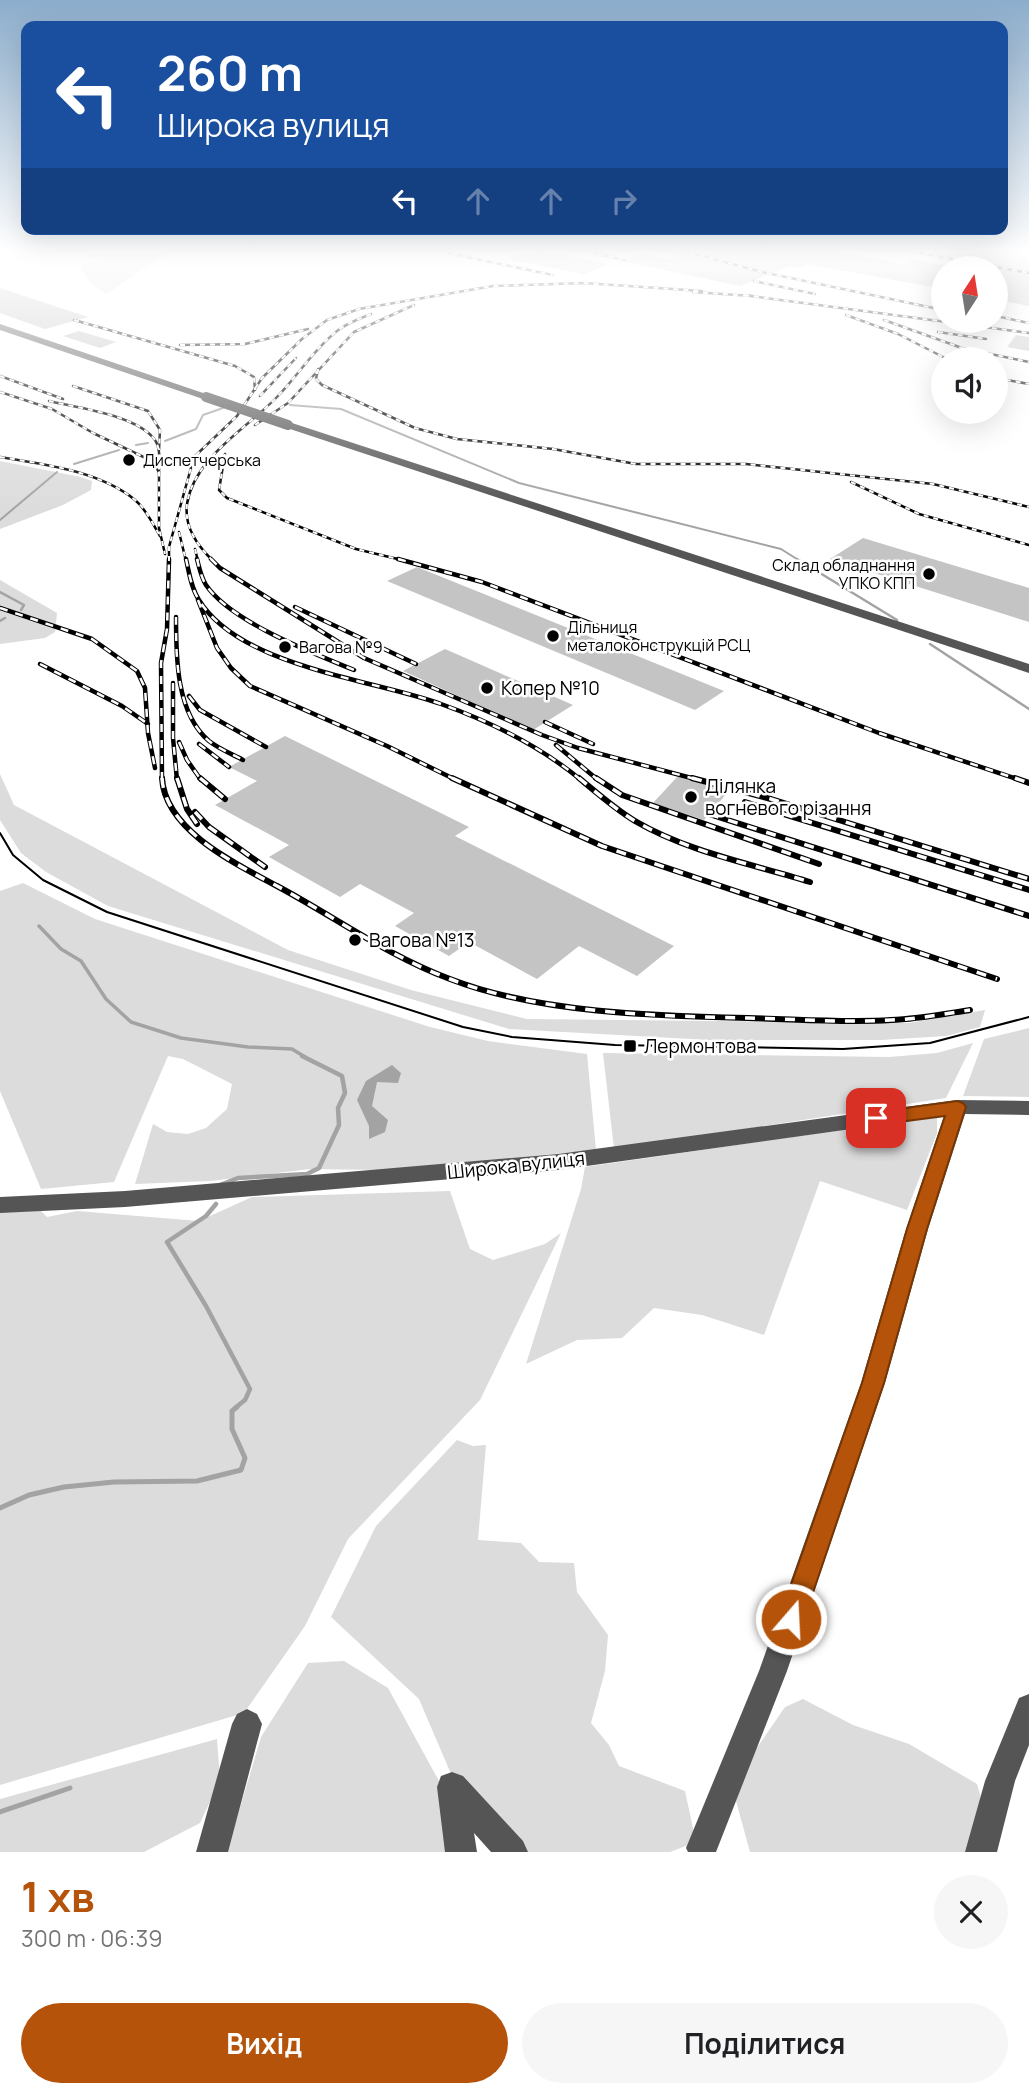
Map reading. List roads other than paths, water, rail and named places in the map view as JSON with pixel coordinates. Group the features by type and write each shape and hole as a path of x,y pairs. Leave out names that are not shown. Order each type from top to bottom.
{"street":[{"path":"28,336 1029,669"},
{"path":"701,1851 773,1671 873,1383 917,1229 957,1107"},
{"name":"Широка вулиця","path":"0,1205 125,1199 558,1162 957,1107 1029,1108"},
{"path":"981,1852 1000,1780 1029,1708"},
{"path":"212,1852 247,1724"},
{"path":"461,1852 452,1787 512,1852"}],"waterway":[{"path":"290,405 341,409 519,483 781,549 800,561"},
{"path":"165,441 196,429 203,415 223,408"},
{"path":"136,445 148,443"},
{"path":"74,464 119,450"},
{"path":"0,520 57,472"},
{"path":"797,559 897,620"},
{"path":"0,592 24,605 21,610"},
{"path":"0,621 5,618"},
{"path":"930,644 1029,709"},
{"path":"39,926 61,949 81,961 106,999 131,1022 181,1038 248,1047 292,1049 305,1057"},
{"path":"220,1185 238,1178 307,1174 319,1168 339,1125 338,1108 345,1093 342,1076 302,1056"},
{"path":"216,1204 206,1216 167,1242 206,1306 250,1389 245,1400 235,1408"},
{"path":"0,1508 29,1495 64,1487 114,1482 197,1481 241,1470 245,1458 232,1429 232,1411 237,1407"},
{"path":"0,1812 70,1788"}],"tram line":[{"path":"0,833 13,855 43,880 107,912 463,1027 512,1037 615,1045 843,1049 930,1043 1029,1017"}],"railway":[{"path":"131,336 235,366 254,377 255,389"},
{"path":"180,345 245,344 277,336"},
{"path":"255,389 262,378 305,336"},
{"path":"213,561 197,542 188,520 187,504 200,472 223,445 276,398 330,336"},
{"path":"318,371 350,336"},
{"path":"903,336 931,351"},
{"path":"930,336 962,348 1029,362"},
{"path":"968,336 986,339"},
{"path":"260,396 296,358"},
{"path":"255,425 288,403 318,371"},
{"path":"318,371 316,379 322,385 415,428 457,439 553,449 636,464 746,464 933,484 1029,507"},
{"path":"0,376 63,399"},
{"path":"1008,380 1029,384"},
{"path":"73,386 148,411 160,430 159,450"},
{"path":"169,559 169,547 194,457 237,416 255,389"},
{"path":"0,392 52,409 93,433 152,461 159,472"},
{"path":"49,401 106,414 135,424 146,431 158,447 159,472"},
{"path":"225,454 219,490 227,498 356,549 400,560"},
{"path":"0,457 71,470 105,482 135,500 160,536"},
{"path":"159,472 159,528 165,554"},
{"path":"851,482 919,514 1029,545"},
{"path":"179,532 186,561"},
{"path":"195,549 198,561"},
{"path":"162,780 161,663 167,629 169,559"},
{"path":"186,559 192,585 199,600 218,623 244,641 275,656 310,668 412,695 460,711 532,746 581,780"},
{"path":"197,559 206,585 234,612 274,635 354,670"},
{"path":"400,560 406,561"},
{"path":"400,560 482,582 879,733 1020,780"},
{"path":"213,561 220,568 364,658 542,735 578,748 699,780"},
{"path":"198,600 217,648 231,668 250,686 387,746 456,780"},
{"path":"295,607 416,664"},
{"path":"0,608 92,639 137,671 145,688 147,724"},
{"path":"176,617 180,684 190,715 209,741 243,760"},
{"path":"40,664 122,706 147,724"},
{"path":"173,683 173,738 177,780"},
{"path":"189,696 200,710 266,747"},
{"path":"545,722 593,744"},
{"path":"147,724 155,768"},
{"path":"179,742 201,780"},
{"path":"199,744 229,767"},
{"path":"556,745 598,780"},
{"path":"162,778 166,797 176,814 189,830 224,857 383,948 427,970 484,990 558,1006 674,1016 873,1021 911,1019 970,1010"},
{"path":"177,778 187,809 197,824"},
{"path":"200,778 225,799"},
{"path":"452,778 602,846 997,979"},
{"path":"579,778 620,811 655,832 698,849 810,882"},
{"path":"596,778 622,795 819,864"},
{"path":"692,778 771,799 1029,879"},
{"path":"1015,778 1029,783"},
{"path":"745,802 1029,890"},
{"path":"195,812 209,827 265,867"},
{"path":"709,814 1029,916"}],"place":[{"name":"Диспетчерська","path":"129,460"},
{"name":"Склад обладнання УПКО КПП","path":"929,574"},
{"name":"Дільниця металоконструкцій РСЦ","path":"553,636"},
{"name":"Вагова №9","path":"285,647"},
{"name":"Копер №10","path":"487,688"},
{"name":"Ділянка вогневого різання","path":"691,797"},
{"name":"Вагова №13","path":"355,940"},
{"name":"Лермонтова","path":"630,1046"}]}
